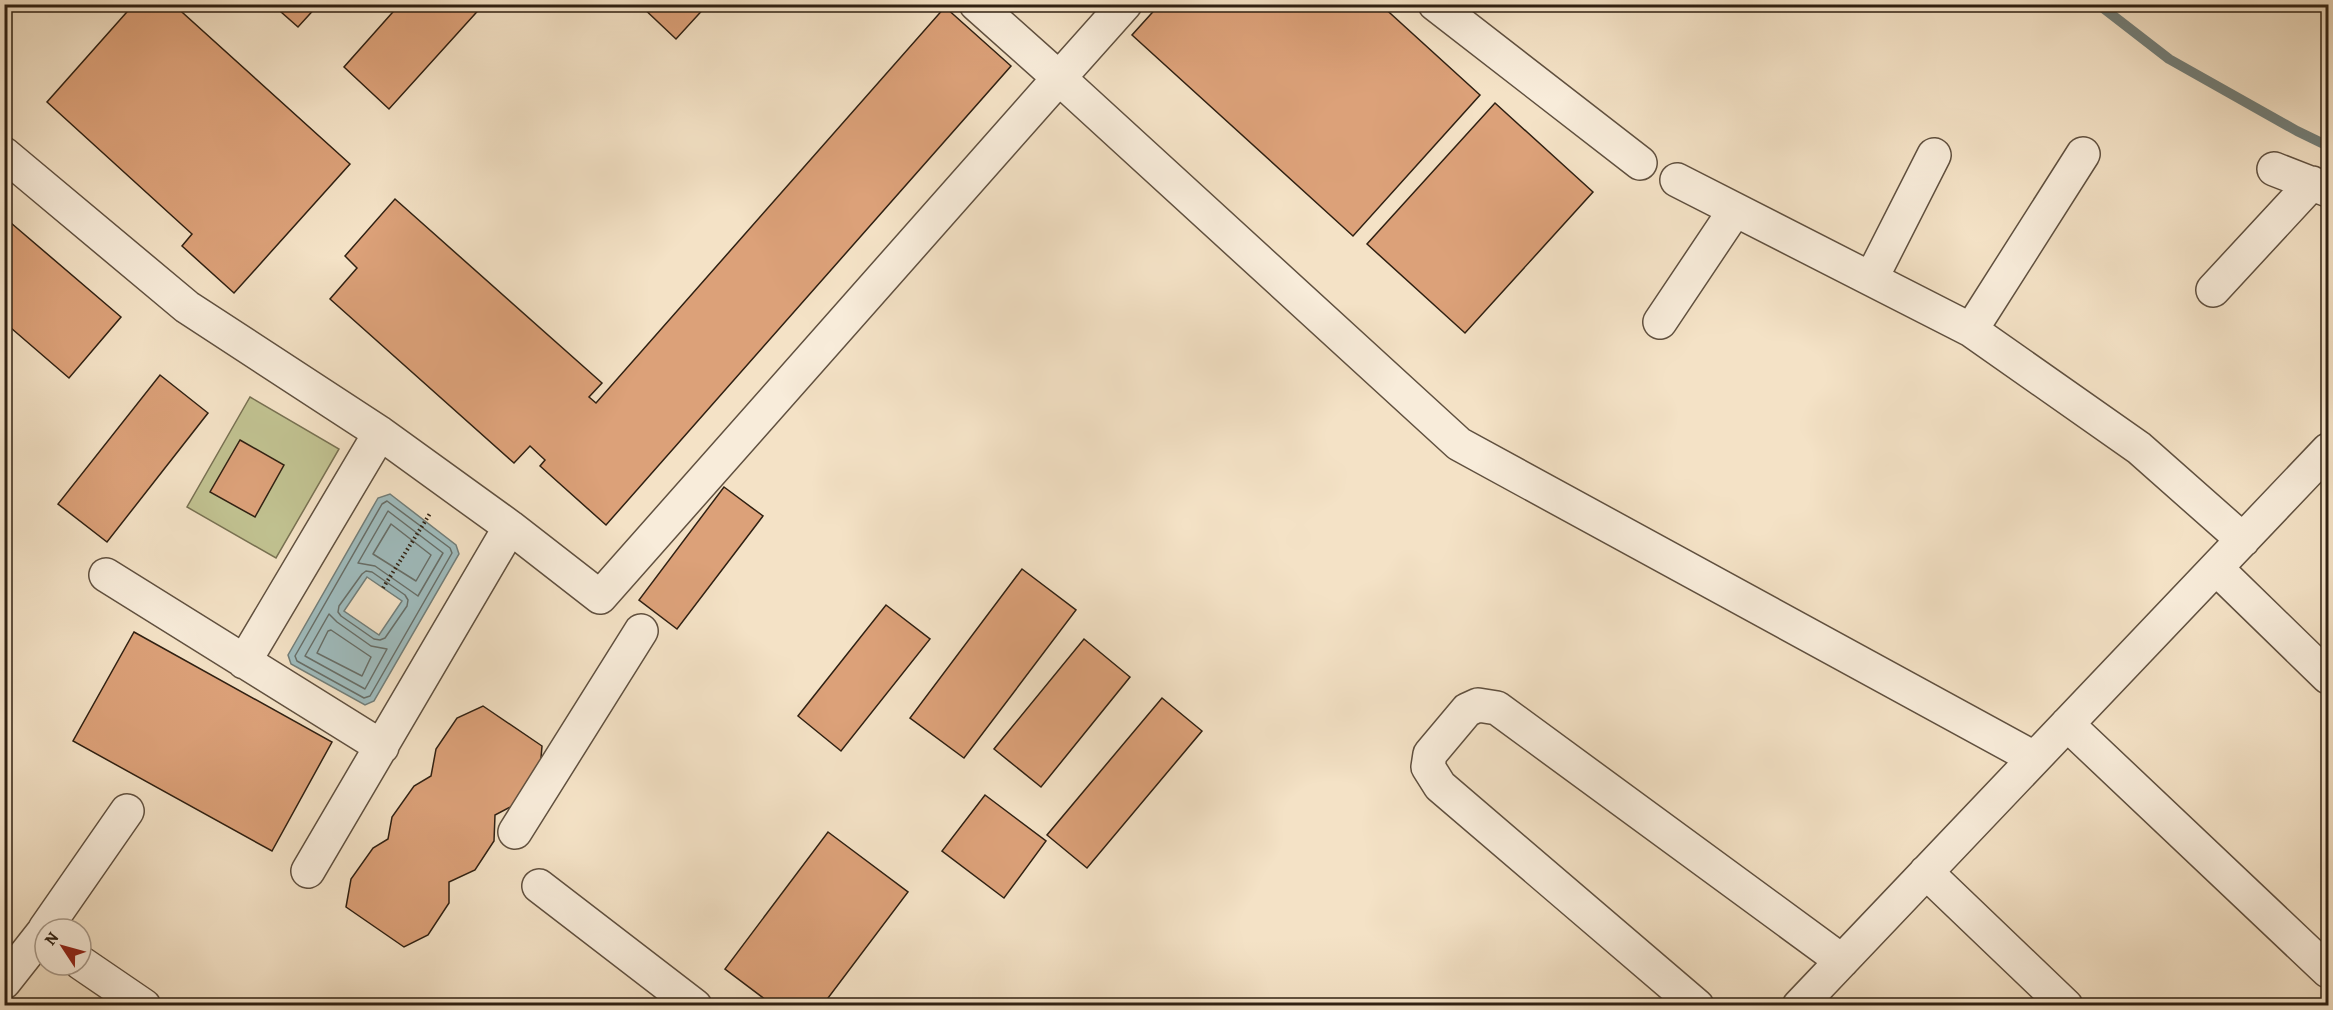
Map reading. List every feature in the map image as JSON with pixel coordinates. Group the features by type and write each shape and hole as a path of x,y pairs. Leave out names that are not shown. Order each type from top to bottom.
{"street":[{"path":"976,4 1459,444 2034,759"},
{"path":"4,154 187,306 380,434 510,527 600,597 1125,4"},
{"path":"1435,4 1640,163"},
{"path":"1871,279 1934,154"},
{"path":"1971,330 2083,154"},
{"path":"2213,290 2320,187 2274,169"},
{"path":"1677,180 1971,330 2139,448 2243,540"},
{"path":"1660,322 1736,210"},
{"path":"244,662 380,434"},
{"path":"1799,1005 2328,450"},
{"path":"308,871 510,527"},
{"path":"2216,568 2328,677"},
{"path":"106,575 382,747"},
{"path":"515,831 640,631"},
{"path":"1697,1005 1440,786 1428,767 1430,754 1467,710 1478,705 1497,708 1842,961"},
{"path":"2067,724 2328,971"},
{"path":"55,917 127,812"},
{"path":"1926,872 2066,1005"},
{"path":"539,886 695,1005"},
{"path":"4,982 33,946"},
{"path":"93,971 144,1005"}],"path":[{"path":"383,588 425,521"}],"green space":[{"path":"250,397 339,449 276,558 187,507"}],"water":[{"path":"390,494 456,545 459,554 374,701 365,705 291,664 288,655 378,498","holes":["367,577 402,601 379,635 344,611"]}],"building":[{"path":"134,4 173,4 350,164 234,293 182,246 192,234 47,102"},
{"path":"272,4 319,4 298,27"},
{"path":"400,4 484,4 389,109 344,67"},
{"path":"639,4 708,4 676,39"},
{"path":"1160,4 1380,4 1480,95 1353,236 1132,35"},
{"path":"945,7 1011,66 606,525 540,466 545,460 530,446 514,463 330,299 357,268 345,256 395,199 602,383 589,397 596,403"},
{"path":"1495,103 1593,192 1465,333 1367,244"},
{"path":"4,217 121,317 69,378 4,322"},
{"path":"160,375 208,413 107,542 58,504"},
{"path":"240,440 284,465 255,517 210,492"},
{"path":"724,487 763,516 677,629 639,600"},
{"path":"1022,569 1076,610 964,758 910,718"},
{"path":"886,605 930,639 841,751 798,716"},
{"path":"134,632 332,742 272,851 73,741"},
{"path":"1084,639 1130,677 1041,787 994,749"},
{"path":"1162,698 1202,731 1087,868 1047,835"},
{"path":"483,706 542,746 540,770 520,802 495,815 494,841 475,870 449,882 449,903 428,935 404,947 346,907 351,879 373,848 388,839 392,817 414,786 431,776 436,749 457,718"},
{"path":"985,795 1046,841 1004,898 942,851"},
{"path":"828,832 908,892 822,1006 774,1006 725,969"}],"waterway":[{"path":"2098,4 2169,59 2328,146"}]}
